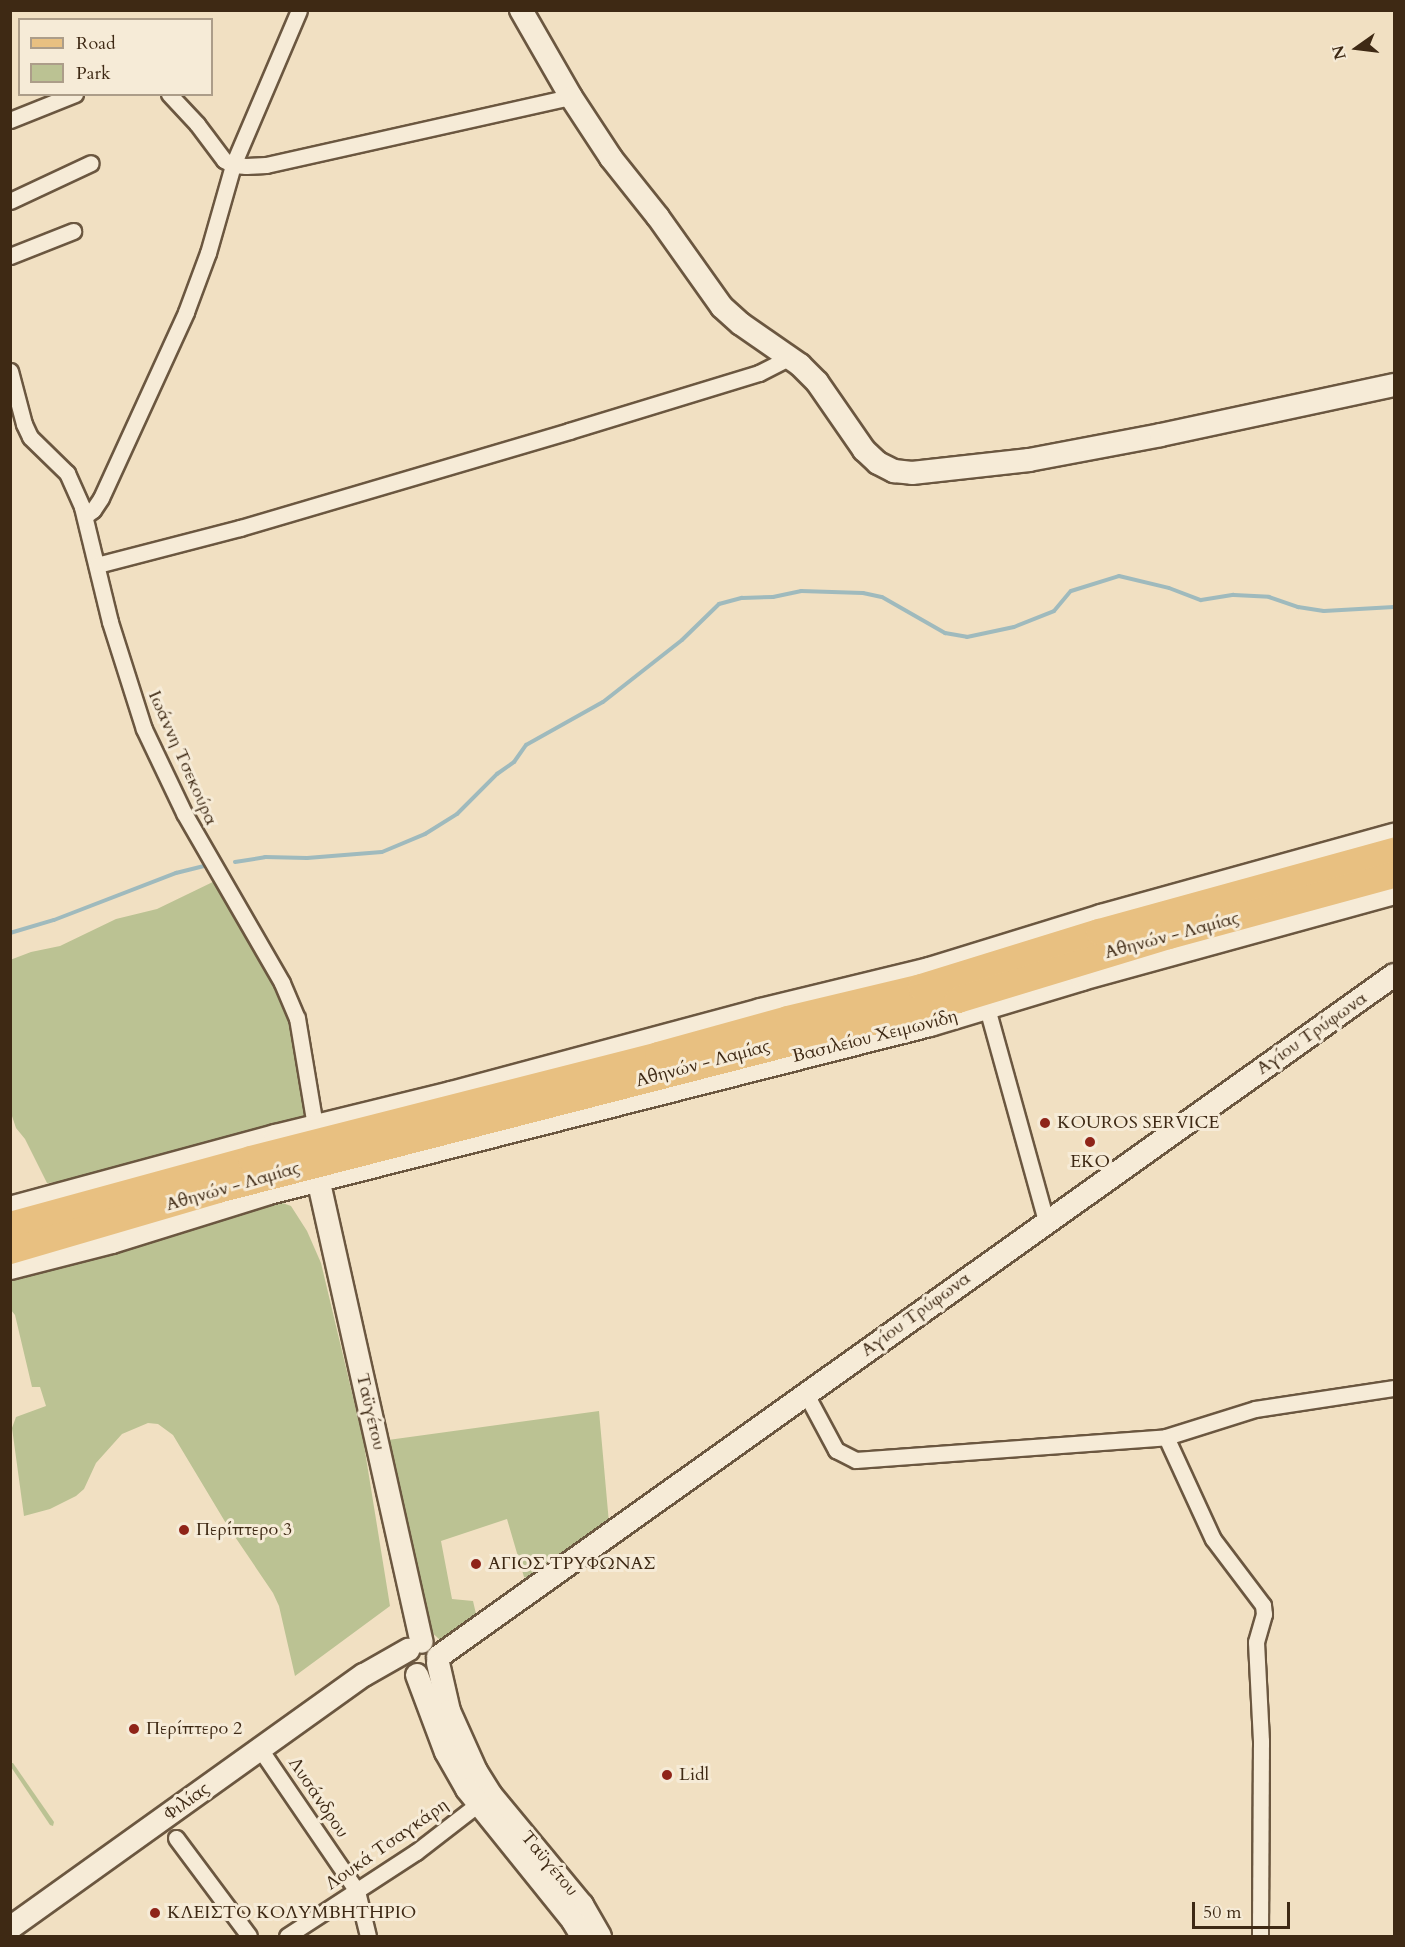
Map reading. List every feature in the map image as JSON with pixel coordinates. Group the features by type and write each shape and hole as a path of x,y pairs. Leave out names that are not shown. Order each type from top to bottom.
{"main road":[{"name":"Αθηνών - Λαμίας","path":"10,1225 251,1159 658,1055 788,1019 921,987 1100,932 1395,851"},
{"name":"Αθηνών - Λαμίας","path":"10,1251 230,1187 958,1000 1169,936 1395,874"}],"street":[{"path":"85,516 93,510 101,498 186,312 204,268 233,165 299,10"},
{"path":"521,10 571,97 611,158 658,217 722,307 741,324 789,358 816,382 864,450 878,463 894,471 912,473 1070,452 1395,385"},
{"path":"10,120 70,96"},
{"path":"171,96 197,124 218,152 233,165 266,165 571,97"},
{"path":"10,201 91,163"},
{"path":"10,256 73,231"},
{"path":"97,565 240,528 558,434 759,373 789,358"},
{"name":"Ιωάννη Τσεκούρα","path":"10,371 24,424 30,436 67,473 85,516 113,633 144,729 184,813 282,983 297,1018 315,1126"},
{"path":"10,1208 760,1010 929,969 1101,916 1395,835"},
{"name":"Βασιλείου Χειμωνίδη","path":"10,1269 112,1242 235,1203 987,1008 1104,972 1395,893"},
{"name":"Αγίου Τρύφωνα","path":"422,1660 806,1394 1046,1221 1395,975"},
{"path":"987,1008 1046,1221"},
{"name":"Ταϋγέτου","path":"319,1183 422,1660 446,1752 478,1804 573,1921 582,1936"},
{"path":"806,1394 836,1450 856,1460 1166,1437 1255,1410 1395,1388"},
{"path":"1166,1437 1213,1539 1263,1605 1264,1614 1256,1642 1261,1741 1260,1936"},
{"name":"Ταϋγέτου","path":"422,1660 476,1771 491,1795 582,1905 600,1936"},
{"name":"Φιλίας","path":"10,1928 364,1676 422,1660"},
{"name":"Λυσάνδρου","path":"260,1749 357,1891 368,1936"},
{"name":"Λουκά Τσαγκάρη","path":"287,1936 416,1852 478,1804"},
{"path":"176,1838 249,1936"}],"green space":[{"path":"219,879 286,999 306,1109 305,1117 61,1182 47,1183 25,1139 16,1128 11,1113 10,960 31,952 60,946 116,919 157,909"},
{"path":"274,1200 291,1206 307,1231 321,1263 363,1439 390,1606 295,1676 279,1606 273,1593 227,1525 173,1435 158,1424 148,1423 122,1434 96,1463 84,1489 76,1496 50,1509 24,1516 12,1428 16,1417 46,1406 40,1387 32,1387 15,1315 11,1310 11,1277"},
{"path":"599,1411 609,1523 529,1579 524,1577 507,1519 441,1541 452,1599 473,1601 476,1614 440,1640 426,1627 388,1440"},
{"path":"11,1763 54,1822 53,1826 50,1825 11,1767"}],"waterway":[{"path":"235,862 265,857 307,858 382,852 425,834 457,814 497,774 514,762 526,745 603,702 682,640 719,604 742,598 773,597 801,591 863,593 882,597 945,633 967,637 1014,627 1054,611 1071,591 1119,576 1169,588 1201,600 1234,595 1269,597 1298,607 1324,611 1394,607"},
{"path":"10,933 54,920 176,873 208,865"}],"place":[{"name":"KOUROS SERVICE","path":"1045,1123"},
{"name":"EKO","path":"1090,1142"},
{"name":"Περίπτερο 3","path":"184,1530"},
{"name":"ΑΓΙΟΣ ΤΡΥΦΩΝΑΣ","path":"476,1564"},
{"name":"Περίπτερο 2","path":"134,1729"},
{"name":"Lidl","path":"667,1775"},
{"name":"ΚΛΕΙΣΤΟ ΚΟΛΥΜΒΗΤΗΡΙΟ","path":"155,1913"}]}
